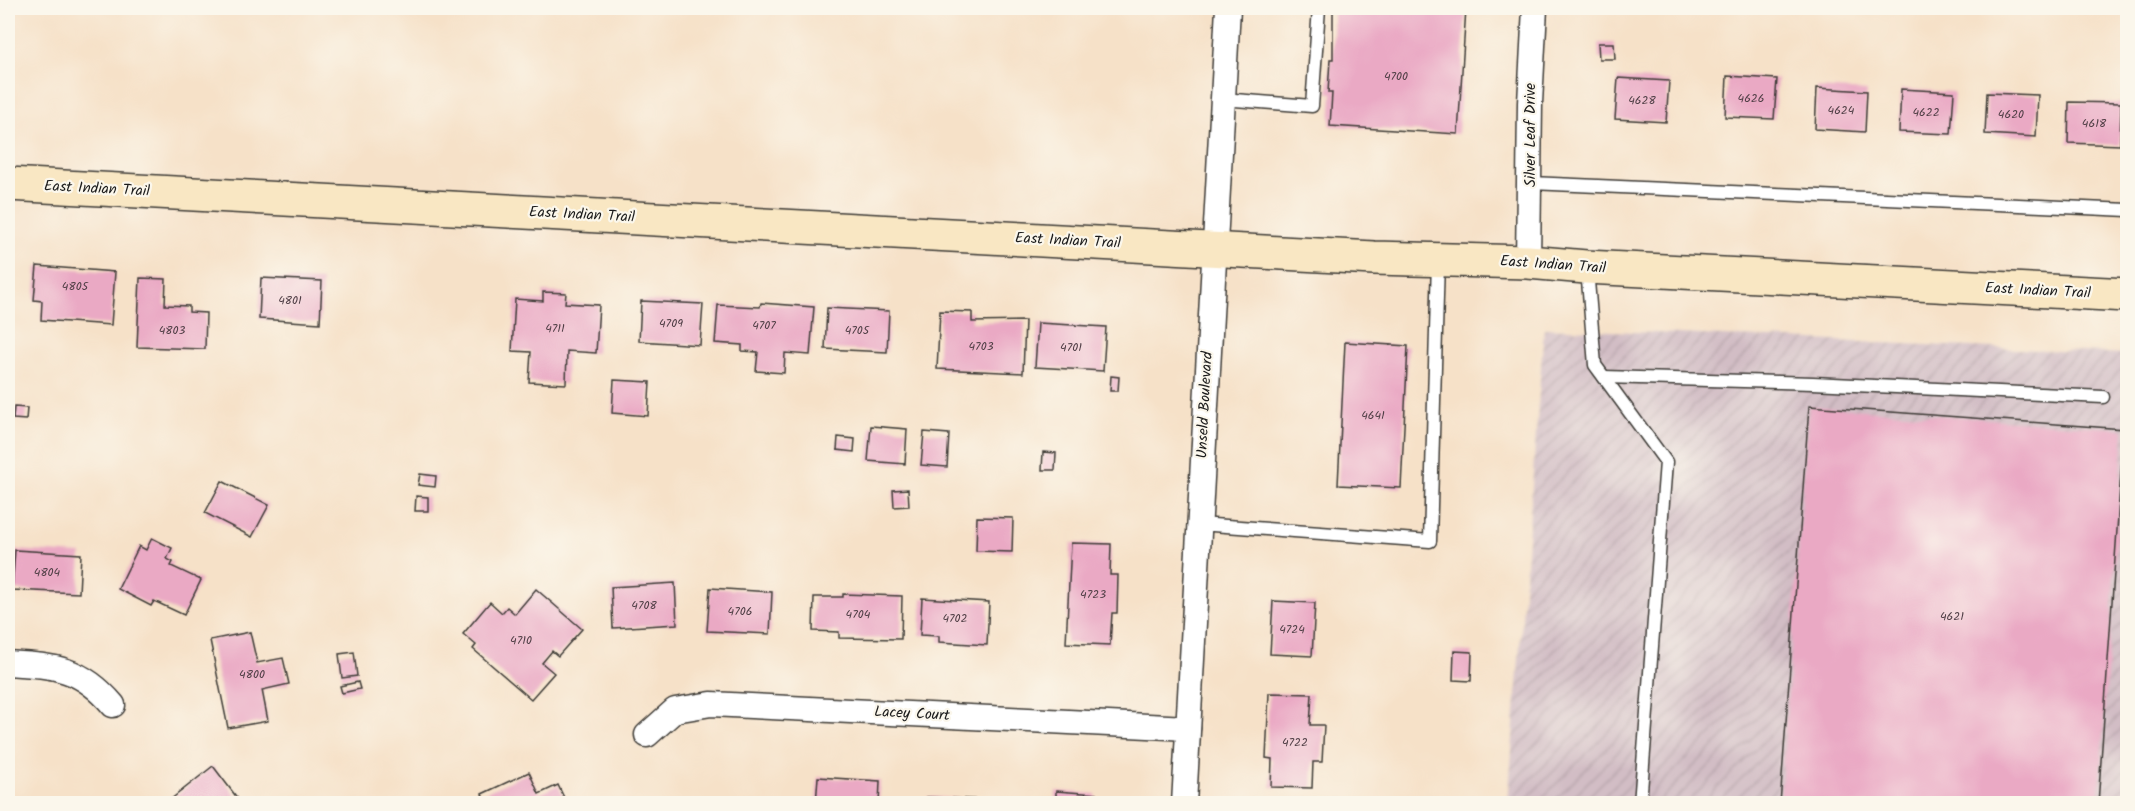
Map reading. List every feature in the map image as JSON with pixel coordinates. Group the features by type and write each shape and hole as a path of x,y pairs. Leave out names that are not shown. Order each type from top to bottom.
{"main road":[{"name":"East Indian Trail","path":"8,184 1213,249 1528,262 1586,267 2127,295"}],"street":[{"name":"Unseld Boulevard","path":"1184,804 1228,8"},
{"name":"Silver Leaf Drive","path":"1528,262 1531,183 1530,103 1535,8"},
{"path":"8,663 55,666 80,676 113,705"},
{"name":"Lacey Court","path":"647,735 675,710 711,704 1188,728"}],"lane":[{"path":"1222,99 1312,106 1319,8"},
{"path":"1531,183 2127,210"},
{"path":"1198,525 1430,541 1438,260"},
{"path":"1586,267 1595,365 1666,462 1640,804"},
{"path":"1604,377 1813,382 2103,398"}],"shaded area":[{"path":"1544,328 2127,354 2127,803 1508,804"}],"building":[{"path":"1333,8 1466,8 1458,134 1330,126 1332,93 1328,93 1330,59 1333,59"},
{"path":"1598,43 1614,43 1615,59 1599,59"},
{"path":"1727,76 1777,79 1774,119 1725,117"},
{"path":"1618,78 1669,81 1666,122 1615,119"},
{"path":"1817,88 1867,91 1865,132 1815,129"},
{"path":"1901,89 1954,92 1951,134 1899,132"},
{"path":"1987,93 2038,95 2036,137 1985,134"},
{"path":"2069,102 2121,103 2120,145 2068,143"},
{"path":"37,266 115,272 111,325 41,320 42,301 34,300"},
{"path":"140,278 166,279 165,305 189,306 189,312 206,313 205,349 137,347"},
{"path":"261,278 322,281 320,323 259,319"},
{"path":"543,292 566,293 565,303 599,305 596,353 567,351 566,384 529,382 531,352 512,351 515,299 543,301"},
{"path":"641,301 703,304 700,345 639,341"},
{"path":"761,303 814,307 810,355 785,353 784,373 756,371 758,352 742,351 742,345 715,343 718,305 760,307"},
{"path":"827,308 889,311 887,352 825,349"},
{"path":"940,311 972,312 972,322 1025,321 1023,373 937,369"},
{"path":"1038,323 1106,327 1103,371 1035,367"},
{"path":"1345,342 1408,346 1401,488 1338,485"},
{"path":"1111,376 1119,377 1118,391 1110,391"},
{"path":"614,380 650,382 648,416 612,413"},
{"path":"1809,406 2124,429 2098,804 1780,804"},
{"path":"14,407 27,408 26,420 13,419"},
{"path":"871,426 907,429 905,464 868,461"},
{"path":"924,432 949,434 947,467 921,465"},
{"path":"838,437 855,439 854,452 837,450"},
{"path":"1043,452 1056,453 1055,470 1042,470"},
{"path":"420,474 436,476 435,487 418,485"},
{"path":"222,481 269,505 252,537 205,513"},
{"path":"908,489 909,506 894,507 893,490"},
{"path":"416,496 428,497 428,511 415,511"},
{"path":"977,517 1013,518 1012,552 976,551"},
{"path":"152,538 172,548 167,559 173,562 171,566 201,580 184,615 154,601 151,606 118,589 139,546 146,550"},
{"path":"1071,543 1111,544 1110,575 1118,575 1117,613 1112,613 1110,645 1066,643"},
{"path":"15,550 81,554 79,593 12,590"},
{"path":"675,583 677,624 613,628 611,587"},
{"path":"710,588 772,592 770,634 707,631"},
{"path":"536,589 582,629 558,656 552,651 542,663 554,673 531,699 473,649 476,645 463,634 490,602 502,613 507,607 515,614"},
{"path":"843,594 902,596 901,639 839,638 839,632 813,631 814,597 843,597"},
{"path":"922,598 989,602 987,645 939,642 939,636 920,635"},
{"path":"1273,601 1315,603 1312,656 1270,654"},
{"path":"250,632 257,663 283,658 289,684 262,690 268,721 228,728 210,640"},
{"path":"1454,651 1472,652 1471,681 1453,680"},
{"path":"354,652 357,676 342,678 339,654"},
{"path":"358,682 360,689 342,693 340,686"},
{"path":"1269,693 1312,694 1310,725 1324,725 1322,762 1313,762 1312,788 1271,787 1272,759 1266,758"},
{"path":"213,766 238,799 232,804 165,804"},
{"path":"529,772 539,794 558,785 567,804 486,804 482,794"},
{"path":"818,777 880,781 879,804 816,804"},
{"path":"1056,791 1096,794 1095,804 1056,804"},
{"path":"927,797 987,800 987,804 927,804"}]}
